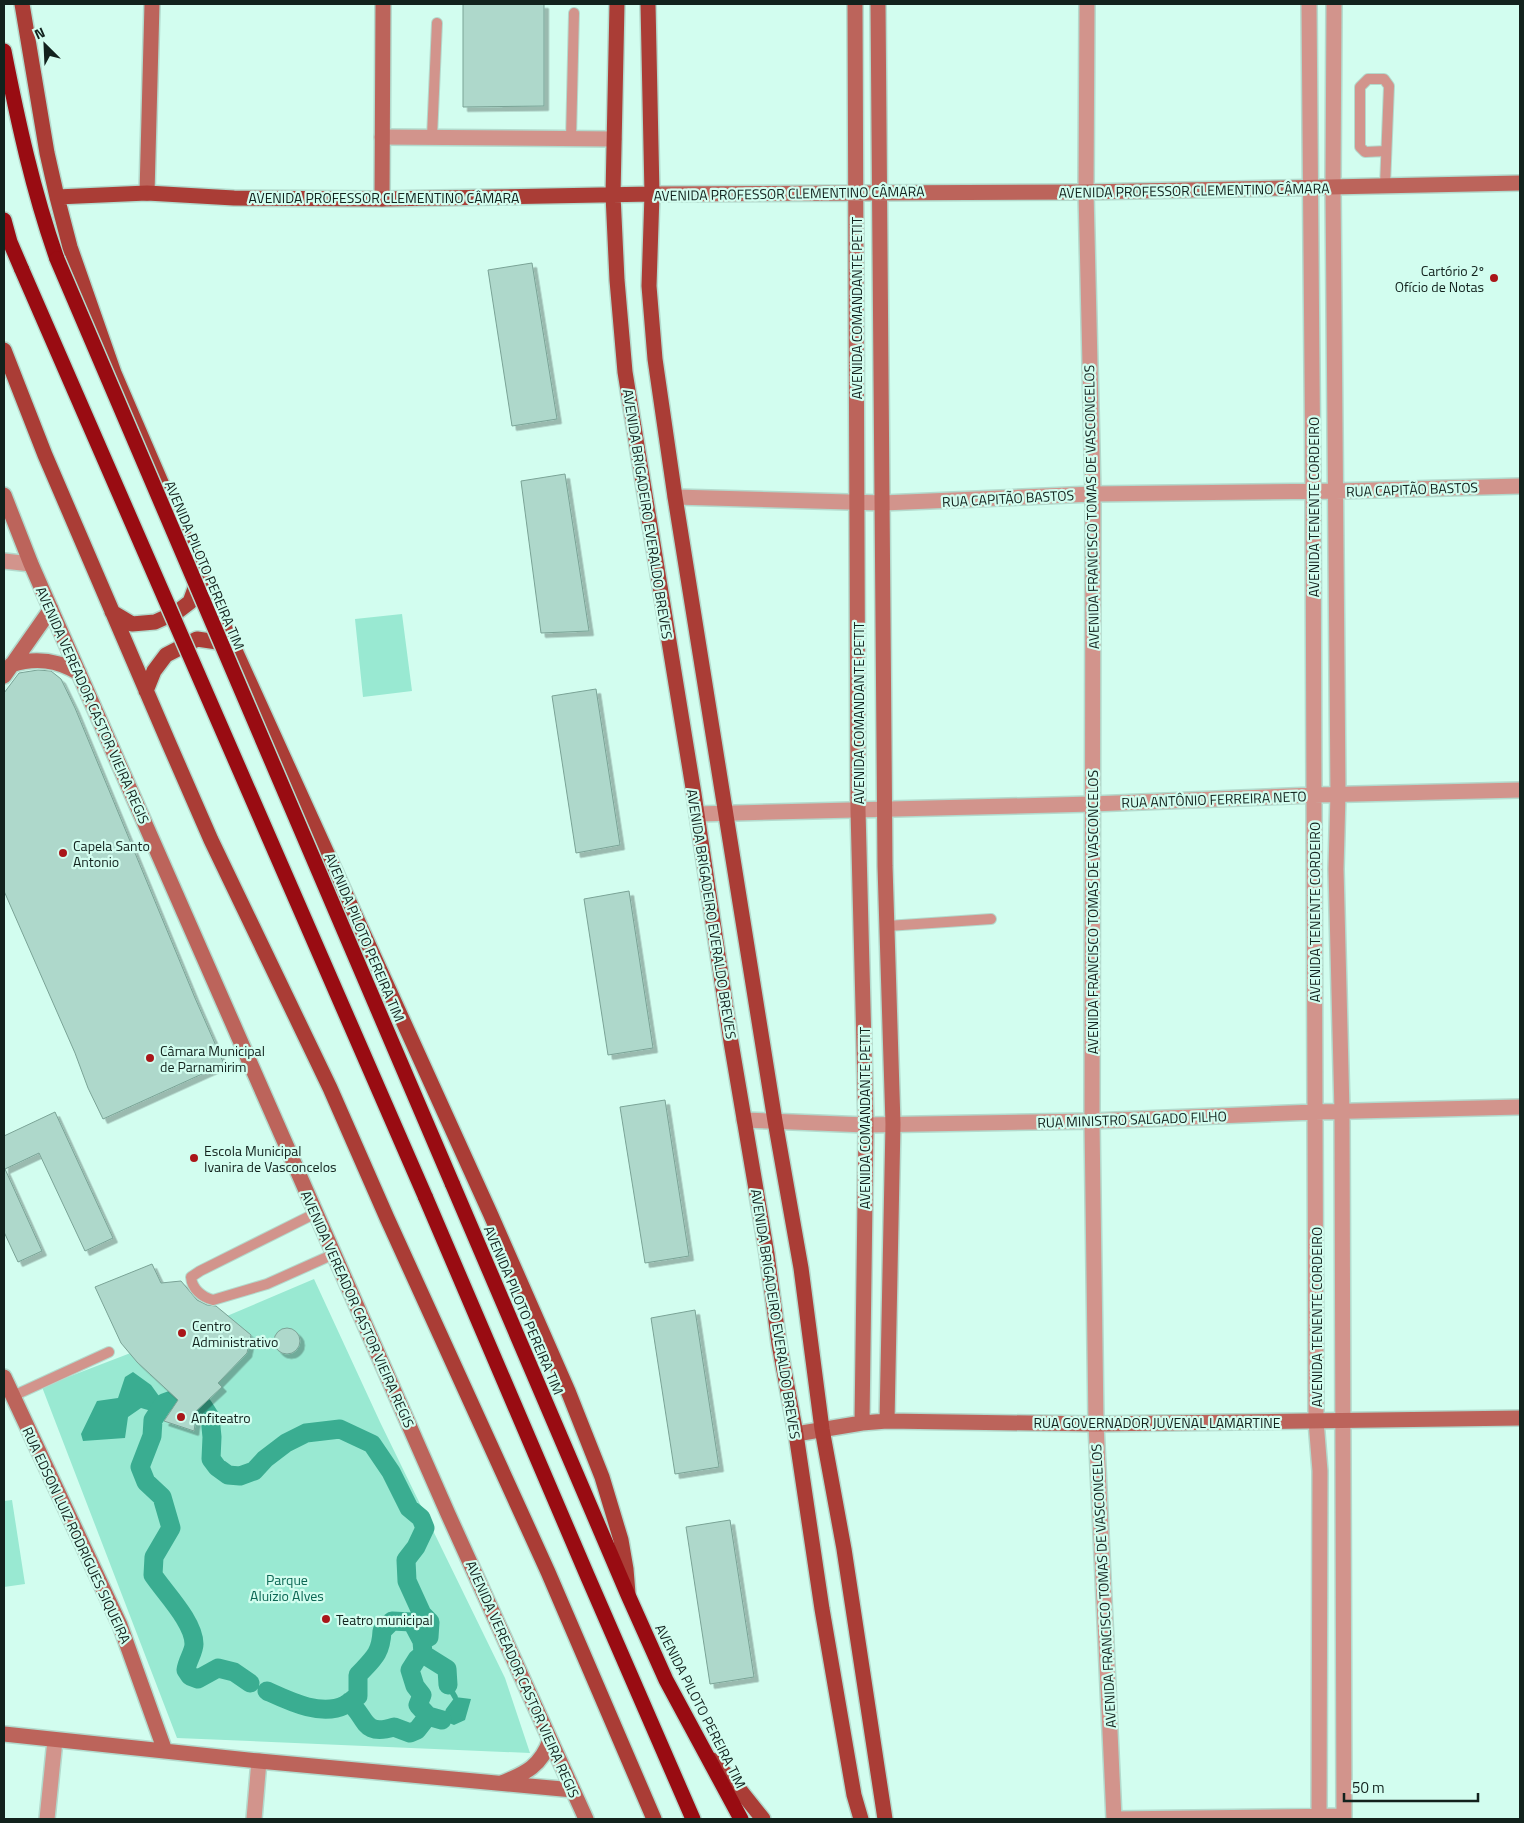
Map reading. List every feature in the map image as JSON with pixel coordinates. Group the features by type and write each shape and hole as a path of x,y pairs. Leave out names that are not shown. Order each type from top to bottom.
{"highway":[{"name":"AVENIDA PILOTO PEREIRA TIM","path":"4,51 28,164 43,220 57,259 628,1595 666,1680 740,1819"},
{"path":"4,220 10,242 22,270 425,1196 693,1819"}],"main road":[{"path":"22,4 47,153 57,197 70,247 114,373 200,573 490,1213 568,1391 602,1477 616,1522 626,1569 628,1595"},
{"name":"AVENIDA BRIGADEIRO EVERALDO BREVES","path":"617,4 613,195 617,280 625,372 767,1254 779,1344 796,1434 822,1609 854,1795 861,1819"},
{"name":"AVENIDA BRIGADEIRO EVERALDO BREVES","path":"648,4 652,194 649,286 654,359 775,1121 801,1268 822,1429 844,1549 885,1819"},
{"name":"AVENIDA PROFESSOR CLEMENTINO CÂMARA","path":"57,197 147,193 234,198 382,199 652,194"},
{"path":"4,350 45,455 211,840 330,1088 552,1581 654,1819"},
{"path":"112,612 132,624 155,622 177,612 190,602 200,573"},
{"path":"146,692 154,671 166,655 198,639 233,645"},
{"path":"707,1754 735,1784 763,1819"}],"street":[{"path":"147,193 152,4"},
{"path":"382,199 383,4"},
{"name":"AVENIDA COMANDANTE PETIT","path":"855,4 858,810 866,1125 862,1423"},
{"name":"AVENIDA COMANDANTE PETIT","path":"878,4 885,641 885,866 893,1124 887,1421"},
{"name":"AVENIDA FRANCISCO TOMAS DE VASCONCELOS","path":"1087,4 1086,192 1093,494 1092,1121 1096,1424 1114,1819"},
{"name":"AVENIDA TENENTE CORDEIRO","path":"1309,4 1313,492 1316,1421 1320,1471 1319,1818"},
{"name":"AVENIDA TENENTE CORDEIRO","path":"1334,4 1333,187 1337,878 1342,1111 1344,1818"},
{"path":"382,137 614,139"},
{"name":"AVENIDA PROFESSOR CLEMENTINO CÂMARA","path":"652,194 1086,192 1520,183"},
{"name":"RUA CAPITÃO BASTOS","path":"675,497 883,504 1093,494 1313,492 1520,486"},
{"name":"AVENIDA VEREADOR CASTOR VIEIRA REGIS","path":"4,495 31,564 334,1254 586,1819"},
{"path":"4,562 31,564"},
{"path":"8,671 52,609"},
{"path":"858,642 885,641"},
{"path":"8,671 31,661 47,660 62,664 79,673"},
{"name":"RUA ANTÔNIO FERREIRA NETO","path":"697,814 1092,804 1338,794 1520,790"},
{"name":"RUA MINISTRO SALGADO FILHO","path":"744,1120 866,1125 1092,1121 1342,1111 1520,1107"},
{"name":"RUA EDSON LUIZ RODRIGUES SIQUEIRA","path":"4,1377 120,1625 165,1751"},
{"name":"RUA GOVERNADOR JUVENAL LAMARTINE","path":"796,1434 862,1423 887,1421 1096,1424 1520,1418"},
{"path":"4,1734 259,1761 573,1790"},
{"path":"47,1819 55,1740"},
{"path":"500,1784 515,1778 533,1767 544,1754 550,1740"},
{"path":"254,1819 259,1761"},
{"path":"1114,1819 1344,1818"}],"lane":[{"path":"571,139 574,13"},
{"path":"432,138 437,23"},
{"path":"1385,186 1389,86 1384,79 1368,79 1360,87 1360,147 1365,152 1386,151"},
{"path":"887,926 991,919"},
{"path":"316,1213 200,1271 192,1277 192,1283 199,1293 213,1300 267,1284 334,1254"},
{"path":"13,1396 109,1352"}],"green space":[{"path":"402,614 412,691 363,697 355,619"},
{"name":"Parque Aluízio Alves","path":"314,1279 380,1422 505,1678 530,1753 177,1738 42,1387 227,1316"},
{"path":"12,1500 25,1584 4,1587 4,1501"}],"shaded area":[{"path":"133,1372 151,1385 164,1403 158,1413 141,1408 128,1417 125,1438 83,1441 81,1434 97,1401 118,1398 125,1377"},
{"path":"455,1697 471,1699 465,1720 454,1725 442,1720 446,1709"}],"building":[{"path":"463,4 544,4 544,106 463,107"},
{"path":"532,263 557,419 512,426 488,270"},
{"path":"565,474 589,631 541,633 521,481"},
{"path":"38,670 51,671 61,679 75,708 224,1064 103,1119 4,891 4,693 19,673"},
{"path":"596,689 620,845 576,853 552,696"},
{"path":"629,891 653,1048 608,1055 584,899"},
{"path":"665,1100 689,1256 645,1263 620,1107"},
{"path":"55,1112 113,1238 85,1251 39,1153 5,1169 42,1251 18,1262 4,1232 4,1136"},
{"name":"Centro Administrativo","path":"152,1264 161,1283 181,1281 197,1300 207,1305 216,1306 251,1335 247,1353 218,1383 222,1387 194,1413 196,1418 194,1431 164,1421 178,1400 137,1362 121,1343 95,1287"},
{"path":"695,1310 719,1467 675,1474 651,1318"},
{"path":"287,1328 296,1332 300,1341 296,1350 287,1354 278,1350 274,1341 278,1332"},
{"path":"730,1520 754,1677 710,1684 686,1527"}],"waterway":[{"path":"250,1683 234,1672 218,1668 198,1679 190,1676 186,1670 194,1647 193,1635 184,1617 153,1575 154,1557 171,1528 162,1497 146,1482 140,1467 152,1436 153,1420 164,1403 175,1399 203,1406 210,1417 212,1437 211,1459 217,1467 228,1475 240,1476 254,1471 265,1459 286,1443 306,1433 340,1429 372,1444 391,1472 409,1508 421,1518 425,1528 416,1547 406,1560 407,1581 422,1614 430,1622 429,1637 422,1641"},
{"path":"267,1691 295,1703 316,1708 336,1708 345,1705 358,1696 358,1675 375,1656 380,1645 382,1631 392,1621 412,1622 422,1641 423,1654 447,1669 448,1685"},
{"path":"423,1654 417,1659 410,1670 415,1686 422,1695 418,1705 428,1716 442,1720"},
{"path":"448,1685 455,1697"},
{"path":"349,1702 366,1724 376,1729 394,1727 410,1733 417,1730 428,1716"}],"place":[{"name":"Cartório 2º Ofício de Notas","path":"1494,278"},
{"name":"Capela Santo Antonio","path":"63,853"},
{"name":"Câmara Municipal de Parnamirim","path":"150,1058"},
{"name":"Escola Municipal Ivanira de Vasconcelos","path":"194,1158"},
{"name":"Centro Administrativo","path":"182,1333"},
{"name":"Anfiteatro","path":"181,1417"},
{"name":"Teatro municipal","path":"326,1619"}]}
